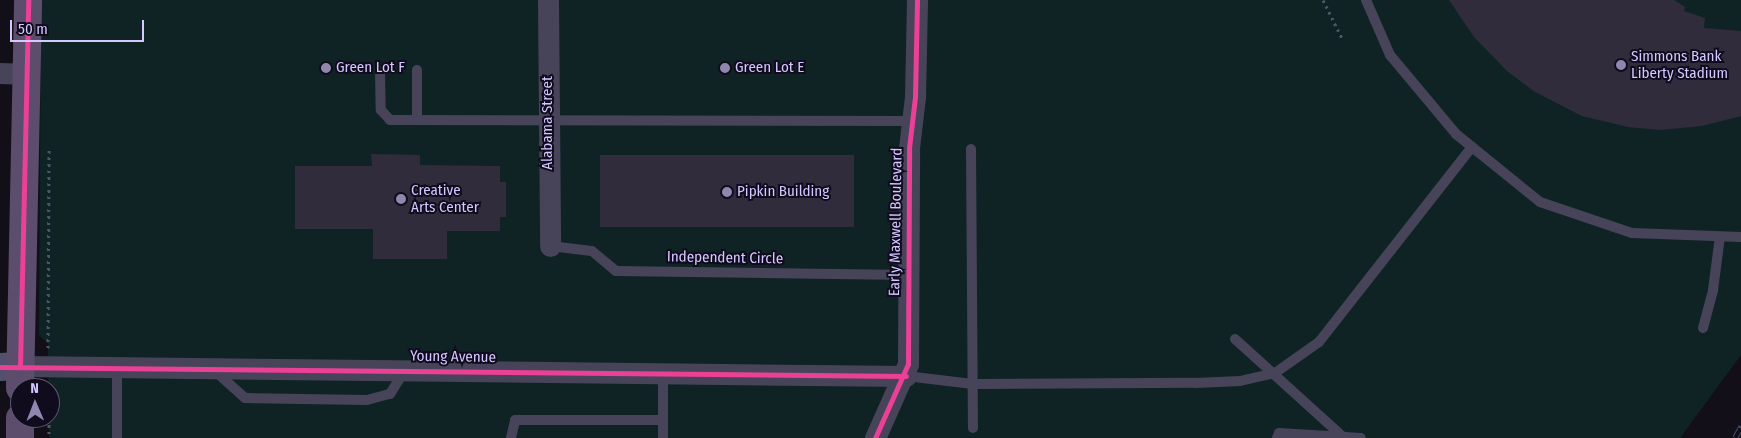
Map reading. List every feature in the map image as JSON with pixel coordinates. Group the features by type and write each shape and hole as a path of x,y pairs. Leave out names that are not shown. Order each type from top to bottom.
{"main road":[{"path":"14,374 28,74 28,0"}],"street":[{"name":"Alabama Street","path":"548,0 550,246"},
{"name":"Early Maxwell Boulevard","path":"875,438 906,376 917,0"},
{"path":"0,73 28,74"},
{"name":"Young Avenue","path":"14,374 48,367 117,367 906,376"}],"lane":[{"path":"1366,0 1390,55 1456,134 1540,202 1632,233 1741,237"},
{"path":"417,70 417,120"},
{"path":"380,71 383,115 390,120 548,118 912,121"},
{"path":"906,376 973,384 1196,383 1240,381 1275,373 1319,342 1472,146"},
{"path":"971,149 974,428"},
{"path":"1703,328 1713,290 1720,236"},
{"name":"Independent Circle","path":"550,246 592,251 616,271 908,275"},
{"path":"1235,339 1275,373 1342,436"},
{"path":"117,367 117,438"},
{"path":"212,368 245,398 368,400 390,394 406,369"},
{"path":"663,372 663,438"},
{"path":"511,438 515,420 663,420"},
{"path":"1277,438 1279,433 1361,438"}],"path":[{"path":"1323,0 1342,38"},
{"path":"48,367 49,145"}],"green space":[{"path":"41,0 1741,0 1741,355 1680,438 49,438 49,428 60,428 60,378 48,378 48,344 39,335"}],"building":[{"name":"Simmons Bank Liberty Stadium","path":"1449,0 1674,0 1685,7 1684,11 1705,18 1704,28 1741,31 1741,116 1702,126 1660,130 1628,127 1582,116 1535,92 1507,71 1474,37"},
{"name":"Creative Arts Center","path":"371,154 420,155 420,165 500,166 500,182 506,182 506,217 500,217 500,231 447,231 447,259 373,259 373,229 295,229 295,166 372,166"},
{"name":"Pipkin Building","path":"600,155 854,155 854,227 600,227"}],"railway":[{"path":"1735,438 1741,427"}],"cycle path":[{"path":"20,366 28,0"},
{"path":"875,438 908,364 909,148 915,97 917,0"},
{"path":"0,367 906,376"}],"place":[{"name":"Simmons Bank Liberty Stadium","path":"1621,65"},
{"name":"Green Lot F","path":"326,68"},
{"name":"Green Lot E","path":"725,68"},
{"name":"Pipkin Building","path":"727,192"},
{"name":"Creative Arts Center","path":"401,199"}]}
